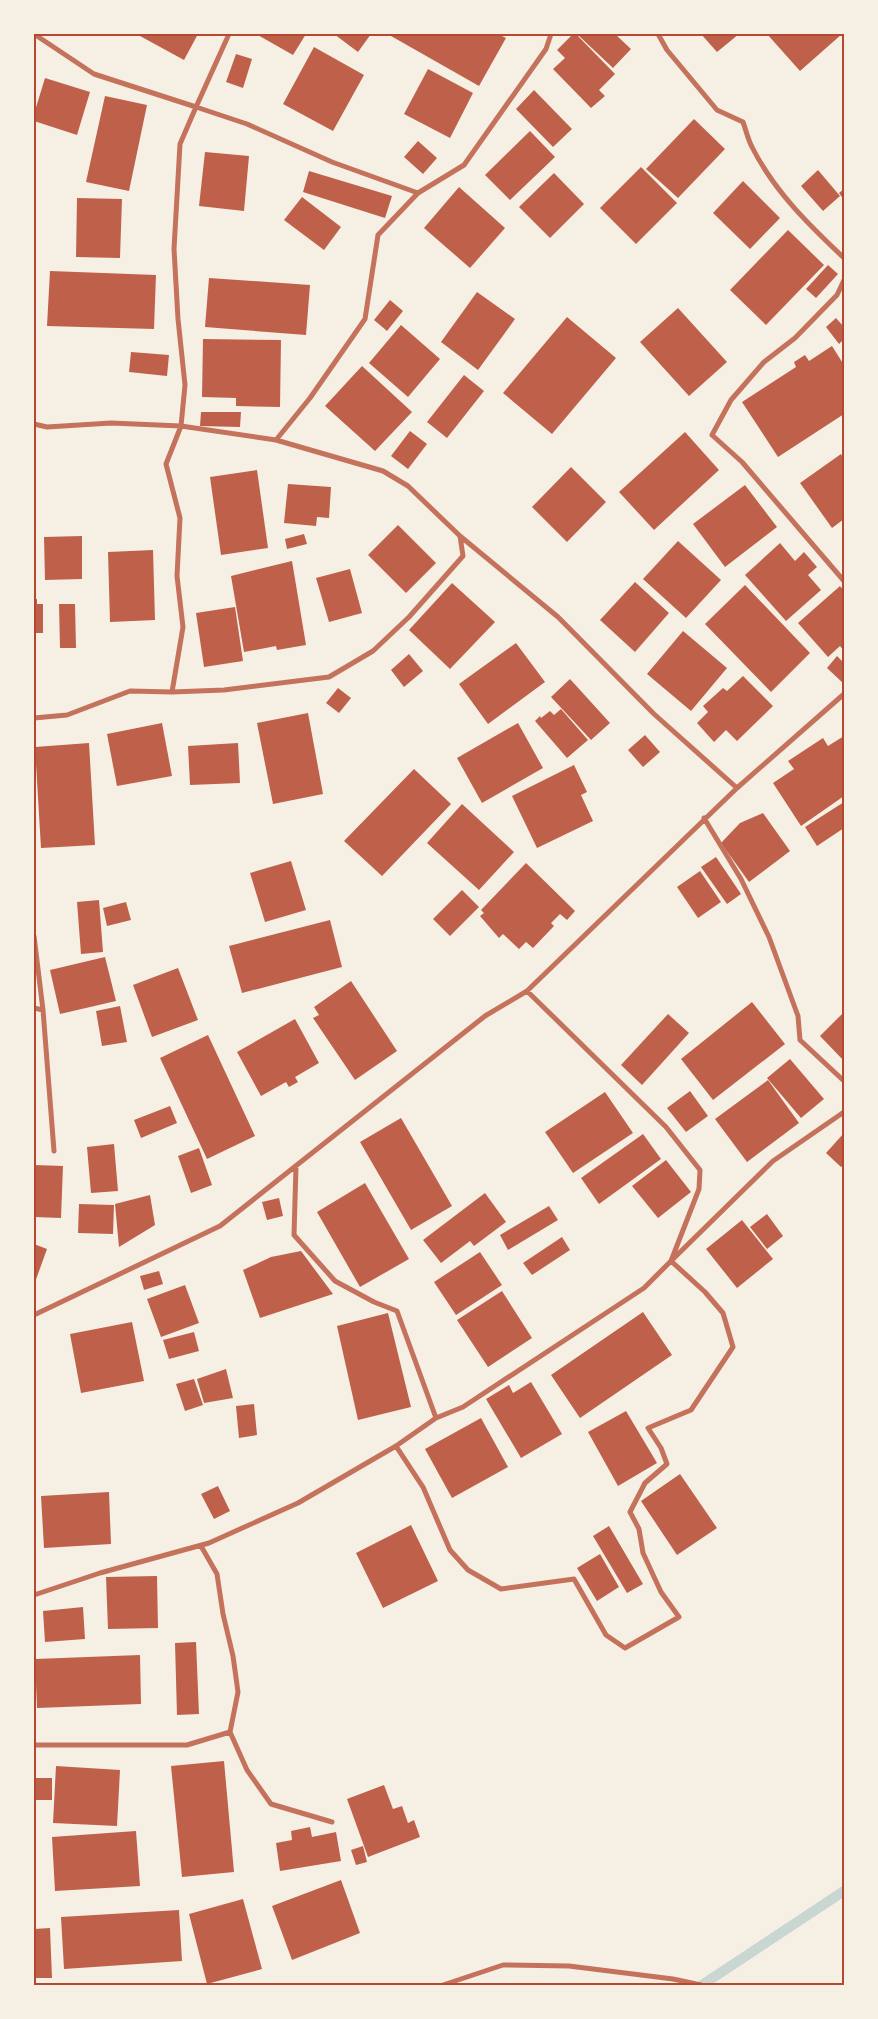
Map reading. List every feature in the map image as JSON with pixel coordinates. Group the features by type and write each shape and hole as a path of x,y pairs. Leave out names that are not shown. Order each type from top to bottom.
{"street":[{"path":"34,34 94,74 247,124 332,162 418,193"},
{"path":"172,692 183,627 177,576 180,518 166,464 181,426 185,384 178,319 174,249 180,144 229,34"},
{"path":"276,440 310,398 365,319 378,235 418,193 464,165 546,49 551,34"},
{"path":"658,34 667,50 717,110 743,122 751,146 780,192 844,258"},
{"path":"844,280 837,295 796,338 764,362 730,400 712,435 742,462 844,581"},
{"path":"34,424 47,427 111,423 181,426 276,440 383,471 408,486 460,536 558,617 654,714 737,788"},
{"path":"34,718 67,714 130,691 224,690 329,677 374,651 409,617 463,556 460,536"},
{"path":"34,1322 34,1315 220,1226 486,1016 527,991 704,818 844,694"},
{"path":"704,818 741,879 769,937 798,1016 800,1040 844,1081"},
{"path":"34,936 43,1010 54,1151"},
{"path":"527,991 666,1127 700,1170 698,1189 671,1261"},
{"path":"34,1008 43,1010"},
{"path":"34,1595 100,1573 201,1546 298,1503 396,1446 436,1418 463,1407 644,1288 773,1161 844,1112"},
{"path":"296,1166 294,1235 335,1281 374,1302 397,1311 436,1418"},
{"path":"396,1446 423,1487 450,1550 468,1570 500,1589 574,1580 606,1636 625,1648 679,1617 661,1592 643,1553 639,1529 630,1512 645,1483 667,1464 661,1448 648,1428 691,1410 733,1347 723,1314 705,1292 671,1261"},
{"path":"201,1546 216,1574 233,1656 238,1692 230,1732 247,1770 271,1804 332,1822"},
{"path":"34,1745 187,1745 230,1732"},
{"path":"443,1985 503,1965 570,1966 673,1979 700,1985"}],"building":[{"path":"141,34 198,34 184,60 140,36"},
{"path":"256,34 306,34 293,55"},
{"path":"334,34 371,34 358,52"},
{"path":"393,34 498,34 506,38 479,86 391,36"},
{"path":"573,34 576,34 615,74 599,90 605,96 591,108 553,69 565,58 557,50"},
{"path":"577,34 615,34 631,49 613,68"},
{"path":"701,34 739,34 717,52"},
{"path":"767,34 842,34 800,71"},
{"path":"314,47 364,75 333,131 283,104"},
{"path":"236,54 252,59 243,88 226,82"},
{"path":"428,69 473,93 450,138 404,114"},
{"path":"45,78 90,92 77,135 34,121 34,114"},
{"path":"534,90 572,129 553,147 516,109"},
{"path":"105,96 147,105 129,191 86,182"},
{"path":"694,119 725,149 678,198 646,169"},
{"path":"530,131 555,157 510,200 485,175"},
{"path":"418,141 437,158 423,174 404,157"},
{"path":"205,152 249,156 244,211 199,206"},
{"path":"641,167 677,203 636,244 600,208"},
{"path":"818,170 840,196 823,211 801,186"},
{"path":"309,171 392,196 385,218 303,192"},
{"path":"554,173 584,204 550,238 519,207"},
{"path":"743,181 780,218 750,249 713,213"},
{"path":"459,187 505,228 470,268 424,228"},
{"path":"844,189 844,200 839,193"},
{"path":"302,197 341,227 324,250 284,220"},
{"path":"77,198 122,199 120,258 76,257"},
{"path":"788,230 824,265 766,325 730,290"},
{"path":"828,265 838,274 816,298 806,289"},
{"path":"50,271 156,275 154,329 47,326"},
{"path":"209,278 310,285 306,335 205,327"},
{"path":"477,292 515,319 478,370 441,342"},
{"path":"390,300 403,311 387,331 374,320"},
{"path":"678,308 727,362 689,396 640,342"},
{"path":"567,317 616,358 552,434 503,393"},
{"path":"836,318 844,327 844,339 839,344 826,327"},
{"path":"401,325 440,359 408,397 369,363"},
{"path":"203,339 281,340 280,407 236,406 236,398 202,397"},
{"path":"832,346 844,365 844,414 778,457 742,402 796,367 794,362 805,355 809,361"},
{"path":"131,352 169,355 167,376 129,372"},
{"path":"362,366 412,412 375,451 325,406"},
{"path":"464,375 484,391 447,438 427,422"},
{"path":"201,412 241,412 240,427 200,426"},
{"path":"410,431 427,444 408,469 391,456"},
{"path":"685,432 719,470 654,530 619,492"},
{"path":"841,454 844,459 844,519 832,528 800,483"},
{"path":"571,467 606,502 567,542 532,507"},
{"path":"257,470 268,548 221,555 210,477"},
{"path":"288,484 331,487 329,518 317,517 316,526 284,523"},
{"path":"745,485 777,527 725,567 693,524"},
{"path":"398,525 436,563 406,593 368,555"},
{"path":"304,534 307,544 287,549 285,539"},
{"path":"82,536 82,579 45,580 44,537"},
{"path":"678,541 721,580 686,618 643,579"},
{"path":"780,543 795,561 804,552 817,567 808,575 821,590 786,621 745,575"},
{"path":"153,550 155,620 110,622 108,552"},
{"path":"292,561 306,645 277,650 276,646 244,652 231,576"},
{"path":"350,569 362,613 329,622 316,578"},
{"path":"635,582 669,613 635,652 600,620"},
{"path":"452,583 495,622 450,669 409,630"},
{"path":"745,585 810,653 771,692 705,624"},
{"path":"840,586 844,591 844,651 840,646 828,657 798,623"},
{"path":"34,599 37,599 37,604 43,604 43,633 34,633"},
{"path":"59,604 75,604 76,648 60,648"},
{"path":"235,607 243,661 204,667 196,613"},
{"path":"683,631 727,668 691,711 647,674"},
{"path":"516,643 545,682 488,724 459,684"},
{"path":"409,654 423,671 404,687 391,670"},
{"path":"837,656 844,663 844,684 827,668"},
{"path":"743,676 773,706 737,741 726,730 714,742 697,723 708,712 703,706 723,688 727,691"},
{"path":"570,679 610,723 591,740 551,697"},
{"path":"338,688 351,698 339,713 326,703"},
{"path":"561,709 588,740 567,758 535,721 550,711 554,715"},
{"path":"308,713 323,794 273,804 257,723"},
{"path":"162,723 172,776 117,786 107,734"},
{"path":"518,723 543,768 482,803 457,758"},
{"path":"645,735 660,752 643,767 628,750"},
{"path":"844,736 844,796 801,826 773,783 794,769 788,761 823,738 828,746"},
{"path":"89,743 95,845 41,848 35,747"},
{"path":"238,743 240,783 190,785 188,746"},
{"path":"574,765 587,792 581,795 593,821 537,848 512,796"},
{"path":"414,769 451,804 382,876 344,841"},
{"path":"844,802 844,828 817,846 805,827"},
{"path":"462,804 514,852 479,890 427,843"},
{"path":"763,813 790,851 749,882 721,843 740,823"},
{"path":"716,857 741,894 727,904 701,867"},
{"path":"291,861 306,910 265,922 250,873"},
{"path":"526,863 575,911 567,920 560,914 551,923 554,926 533,948 526,942 519,949 503,934 499,938 480,916 484,913 481,910"},
{"path":"700,871 721,902 698,918 677,887"},
{"path":"462,890 479,907 450,936 433,919"},
{"path":"99,900 103,952 81,954 77,902"},
{"path":"126,902 131,920 107,926 103,908"},
{"path":"330,920 342,967 242,993 229,946"},
{"path":"105,957 116,1001 60,1014 50,970"},
{"path":"178,968 198,1020 152,1037 133,985"},
{"path":"351,981 397,1051 355,1080 313,1018 319,1015 314,1007"},
{"path":"752,1002 785,1044 713,1100 681,1059"},
{"path":"120,1006 127,1042 102,1046 96,1011"},
{"path":"844,1012 844,1061 820,1036"},
{"path":"668,1014 689,1033 642,1085 621,1065"},
{"path":"295,1019 319,1063 295,1077 298,1082 289,1087 286,1082 261,1096 237,1052"},
{"path":"208,1035 255,1136 207,1159 160,1058"},
{"path":"790,1059 824,1099 801,1118 767,1078"},
{"path":"768,1080 799,1123 747,1162 715,1119"},
{"path":"690,1091 708,1116 686,1132 667,1108"},
{"path":"605,1092 633,1133 573,1173 545,1132"},
{"path":"170,1106 177,1123 141,1138 134,1120"},
{"path":"401,1118 452,1206 411,1230 360,1142"},
{"path":"844,1133 844,1164 841,1167 826,1153"},
{"path":"643,1134 661,1159 599,1204 581,1178"},
{"path":"114,1144 118,1191 91,1193 87,1147"},
{"path":"199,1148 212,1185 191,1193 178,1156"},
{"path":"666,1160 691,1192 658,1218 632,1186"},
{"path":"34,1165 63,1166 61,1218 34,1217"},
{"path":"365,1183 409,1259 360,1287 317,1212"},
{"path":"485,1193 506,1222 474,1246 470,1241 441,1263 423,1240"},
{"path":"150,1195 155,1225 119,1247 115,1204"},
{"path":"279,1198 283,1216 267,1220 262,1202"},
{"path":"79,1204 114,1205 113,1234 78,1233"},
{"path":"549,1206 558,1220 508,1250 500,1235"},
{"path":"767,1214 783,1236 767,1249 750,1227"},
{"path":"742,1220 773,1259 737,1288 706,1249"},
{"path":"562,1237 570,1250 532,1275 523,1263"},
{"path":"34,1244 47,1249 34,1285"},
{"path":"301,1251 333,1294 260,1318 243,1270 271,1257"},
{"path":"480,1252 502,1285 456,1315 434,1282"},
{"path":"159,1271 163,1284 144,1290 140,1276"},
{"path":"185,1285 199,1323 161,1337 147,1299"},
{"path":"502,1291 532,1338 488,1367 457,1320"},
{"path":"643,1312 672,1355 580,1418 551,1375"},
{"path":"388,1313 411,1407 358,1420 337,1326"},
{"path":"132,1322 144,1381 81,1393 70,1334"},
{"path":"194,1332 199,1351 169,1359 163,1340"},
{"path":"226,1369 233,1398 204,1403 197,1379"},
{"path":"194,1379 203,1405 185,1411 176,1384"},
{"path":"531,1382 562,1434 521,1458 486,1399 509,1385 513,1393"},
{"path":"254,1404 257,1435 239,1438 236,1406"},
{"path":"626,1411 657,1463 618,1486 588,1432"},
{"path":"481,1418 508,1467 452,1498 425,1449"},
{"path":"680,1474 717,1528 677,1555 641,1501"},
{"path":"218,1486 230,1511 214,1519 201,1494"},
{"path":"109,1492 111,1544 44,1548 41,1496"},
{"path":"411,1525 438,1581 383,1608 356,1553"},
{"path":"609,1526 643,1584 627,1593 593,1536"},
{"path":"600,1554 619,1587 597,1601 577,1568"},
{"path":"157,1576 158,1628 108,1629 106,1577"},
{"path":"83,1607 85,1639 45,1642 43,1611"},
{"path":"196,1642 199,1714 177,1715 175,1643"},
{"path":"140,1655 141,1704 37,1708 35,1659"},
{"path":"224,1761 234,1872 182,1877 171,1766"},
{"path":"56,1766 120,1770 117,1826 53,1823"},
{"path":"35,1778 52,1778 52,1800 35,1800"},
{"path":"384,1785 393,1809 402,1806 408,1823 414,1820 420,1837 368,1857 347,1799"},
{"path":"310,1827 312,1837 336,1832 341,1861 280,1871 276,1843 292,1840 291,1831"},
{"path":"136,1831 140,1886 55,1891 52,1837"},
{"path":"363,1846 367,1862 356,1865 351,1850"},
{"path":"341,1880 360,1933 292,1960 272,1906"},
{"path":"243,1899 262,1969 207,1984 189,1914"},
{"path":"179,1910 182,1961 64,1969 61,1917"},
{"path":"50,1928 52,1978 35,1978 34,1929"}],"waterway":[{"path":"702,1985 844,1891"}]}
